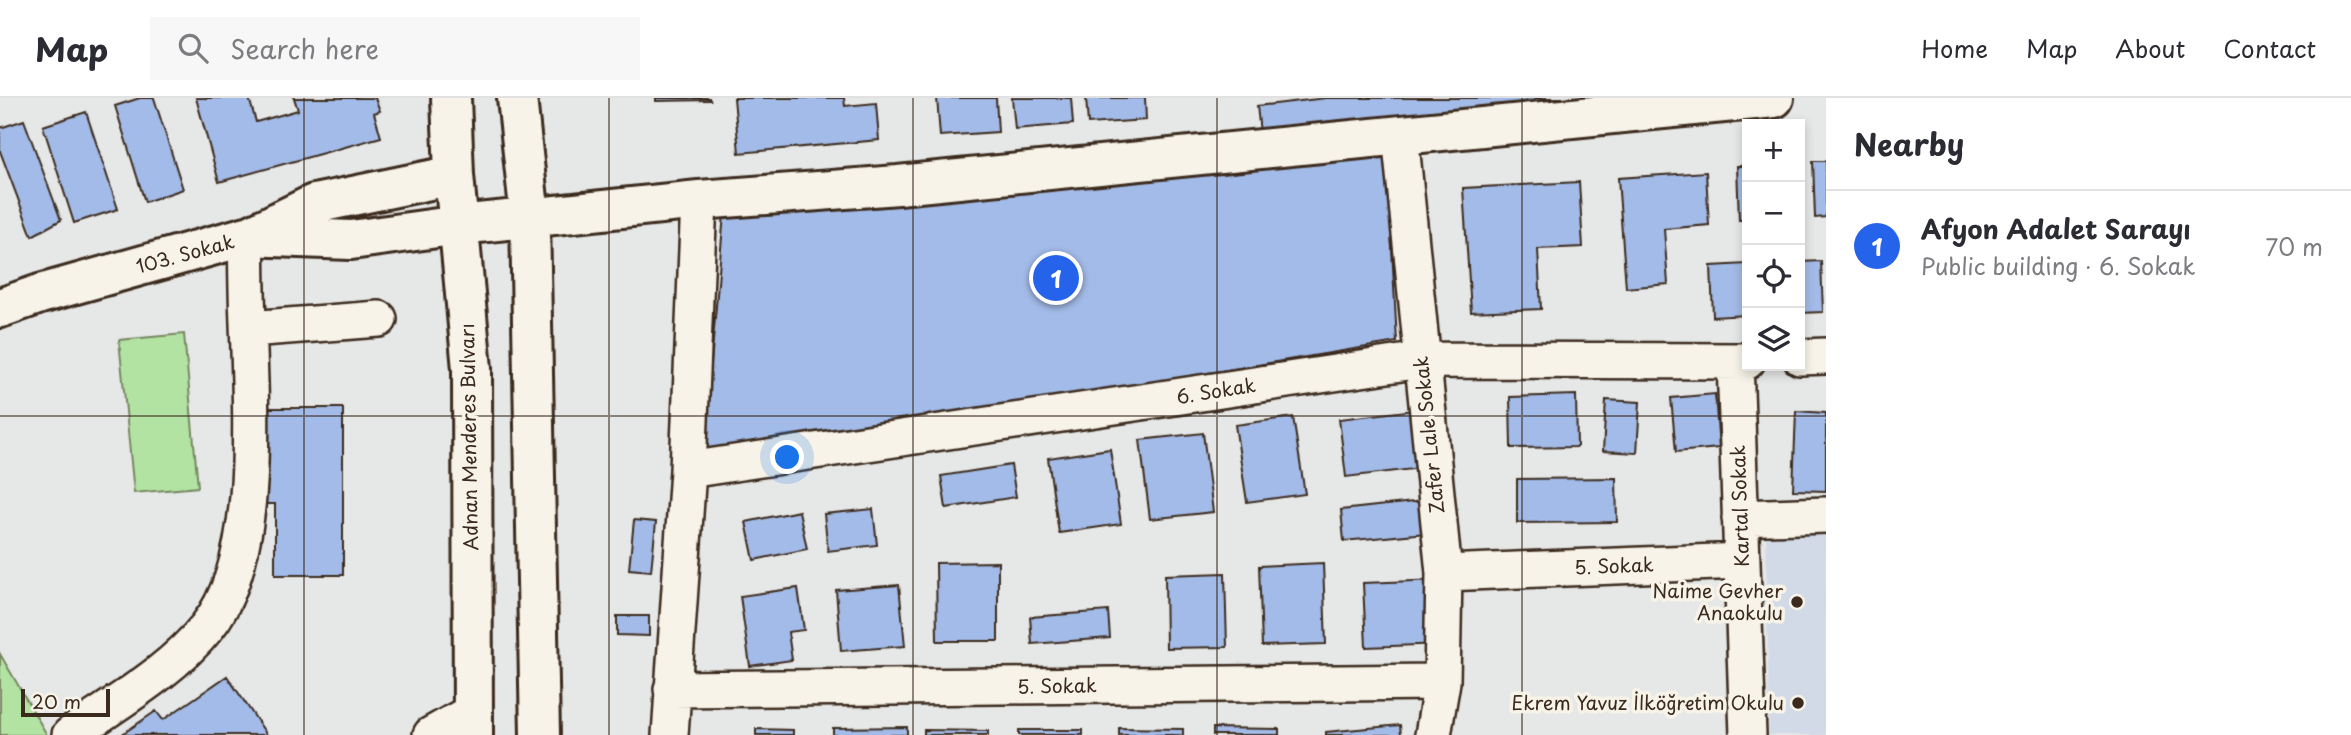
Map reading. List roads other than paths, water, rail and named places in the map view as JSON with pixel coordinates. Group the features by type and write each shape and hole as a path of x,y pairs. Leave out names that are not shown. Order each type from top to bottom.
{"main road":[{"name":"Adnan Menderes Bulvarı","path":"450,98 454,175 472,369 473,724"},
{"path":"517,98 530,218 541,735"},
{"name":"103. Sokak","path":"0,308 40,294 247,236 351,240 459,225 699,200 898,185 1774,98"},
{"path":"247,236 314,204 454,175"}],"street":[{"name":"Zafer Lale Sokak","path":"1401,134 1420,360 1444,573 1442,682 1433,735"},
{"path":"670,735 688,470 699,200"},
{"path":"70,735 164,669 208,626 231,583 242,538 248,480 251,405 245,286 247,236"},
{"path":"249,329 379,319"},
{"path":"1805,357 1826,356"},
{"name":"6. Sokak","path":"688,470 1420,360 1741,361"},
{"name":"Kartal Sokak","path":"1741,361 1740,518 1748,735"},
{"path":"1740,518 1826,515"},
{"name":"5. Sokak","path":"1444,573 1742,561"},
{"name":"5. Sokak","path":"672,689 1442,682"},
{"path":"431,735 473,724"}],"place":[{"name":"Afyon Adalet Sarayı","path":"1056,278"},
{"name":"Naime Gevher Anaokulu","path":"1797,602"},
{"name":"Ekrem Yavuz İlköğretim Okulu","path":"1798,703"}]}
